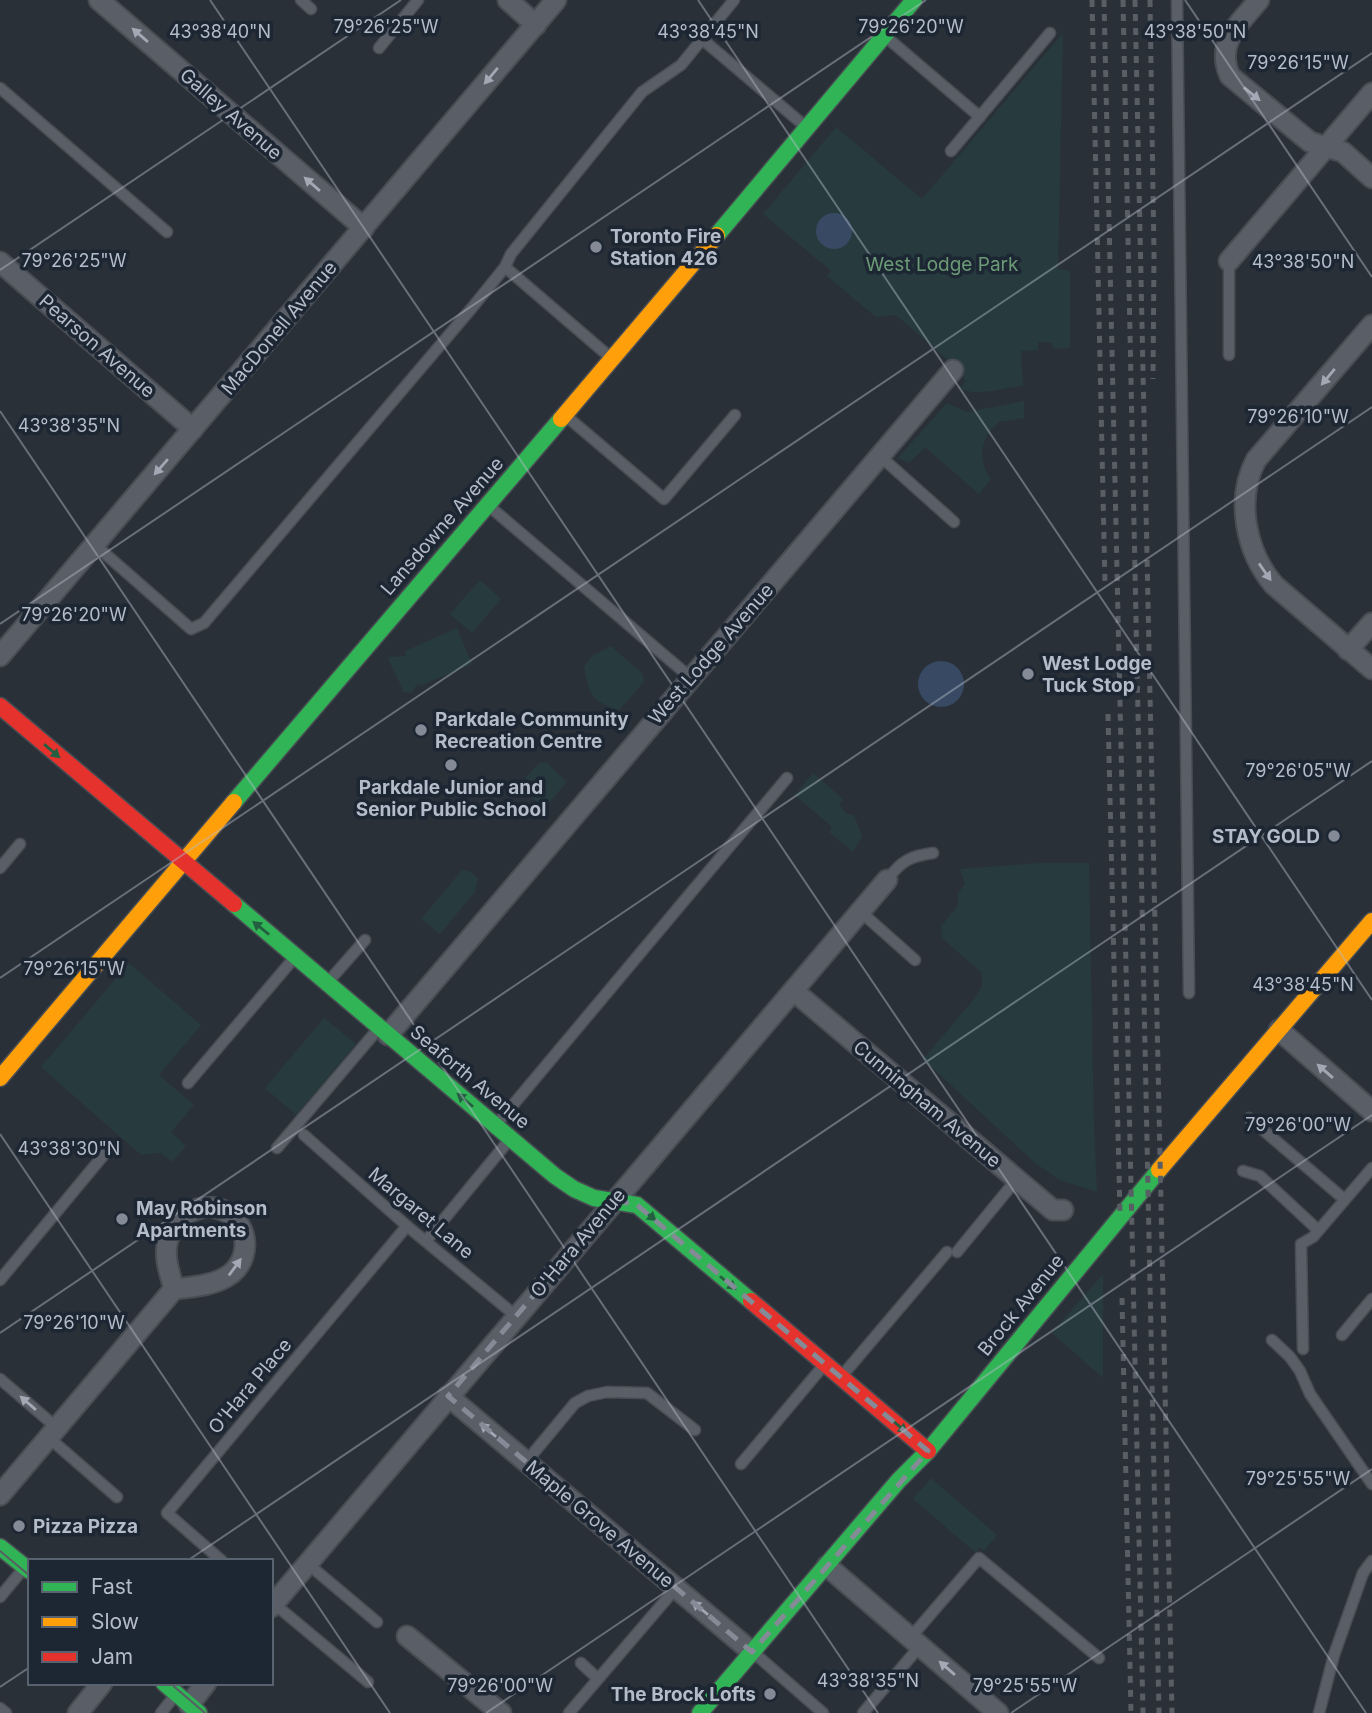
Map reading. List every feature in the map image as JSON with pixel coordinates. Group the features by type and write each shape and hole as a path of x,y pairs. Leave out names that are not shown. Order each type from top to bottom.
{"street":[{"name":"Galley Avenue","path":"99,0 364,228"},
{"path":"508,0 536,25"},
{"name":"MacDonell Avenue","path":"0,656 556,0"},
{"name":"Lansdowne Avenue","path":"0,1078 914,0"},
{"path":"1259,0 1231,33 1226,43 1226,68 1230,76 1310,142 1343,152 1372,178"},
{"path":"1229,261 1372,93"},
{"name":"Pearson Avenue","path":"0,262 193,429"},
{"path":"1372,325 1256,460 1248,475 1246,493 1250,542 1263,571 1274,585 1372,669"},
{"name":"West Lodge Avenue","path":"384,1031 691,678 953,370"},
{"path":"1348,650 1372,622"},
{"name":"Seaforth Avenue","path":"0,706 511,1139 574,1189 594,1198 637,1205 928,1451"},
{"name":"O'Hara Avenue","path":"273,1603 795,992 887,880"},
{"name":"Brock Avenue","path":"700,1713 899,1480 928,1451 1183,1141 1372,921"},
{"name":"Cunningham Avenue","path":"795,992 1016,1180 1053,1210 1063,1210"},
{"path":"1279,1031 1372,1110"},
{"path":"0,1495 174,1289 207,1286 230,1275 236,1268 245,1249 245,1237 233,1216 224,1211 205,1208 185,1213 177,1222 167,1242 168,1265 174,1289"},
{"name":"Maple Grove Avenue","path":"448,1396 752,1652"},
{"path":"0,1547 27,1569"},
{"path":"827,1566 998,1713"},
{"path":"407,1636 501,1713"},
{"path":"78,1713 100,1685"},
{"path":"182,1699 203,1685"}],"lane":[{"path":"301,0 311,9"},
{"path":"379,48 418,0"},
{"path":"94,544 191,629 204,623 505,267 511,254 642,92 681,65 734,0"},
{"path":"1177,0 1189,993"},
{"path":"951,151 1050,33"},
{"path":"884,36 980,117"},
{"path":"702,39 806,128"},
{"path":"0,88 167,232"},
{"path":"1229,261 1229,355"},
{"path":"505,267 612,358"},
{"path":"564,415 664,499 735,415"},
{"path":"880,456 954,522"},
{"path":"488,505 691,678"},
{"path":"496,1125 787,778"},
{"path":"0,868 20,844"},
{"path":"887,880 897,866 914,856 933,853"},
{"path":"861,912 915,960"},
{"path":"327,984 365,940"},
{"path":"188,1083 295,957"},
{"path":"277,1148 384,1031"},
{"path":"1249,1118 1344,1199"},
{"name":"Margaret Lane","path":"304,1135 407,1226 516,1316"},
{"path":"426,1241 511,1139"},
{"path":"0,1280 107,1150"},
{"path":"1303,1349 1301,1244 1313,1237 1372,1168"},
{"path":"1243,1171 1260,1176 1318,1230"},
{"path":"841,1378 1016,1180"},
{"name":"O'Hara Place","path":"220,1559 167,1513 407,1226"},
{"path":"1342,1335 1372,1298"},
{"path":"1272,1340 1295,1364 1310,1394 1372,1484"},
{"path":"741,1464 824,1365"},
{"path":"0,1379 117,1497"},
{"path":"526,1462 575,1404 587,1396 607,1392 647,1393 695,1430"},
{"path":"863,1713 979,1558 1099,1658"},
{"path":"1319,1713 1338,1643 1363,1573 1372,1561"},
{"path":"308,1564 377,1622"},
{"path":"0,1597 27,1569"},
{"path":"569,1713 676,1588"},
{"path":"273,1605 368,1682"},
{"path":"752,1652 823,1713"},
{"path":"581,1663 597,1678"},
{"path":"161,1713 182,1699"},
{"path":"0,1708 6,1713"}],"highlighted area":[{"path":"615,1200 637,1205 928,1451 752,1652 448,1396"}],"green space":[{"name":"West Lodge Park","path":"1063,33 1058,269 1070,271 1070,348 1053,349 1052,343 1038,342 1038,350 1021,351 1023,386 982,392 966,391 960,388 966,381 955,366 896,315 876,317 827,276 831,271 763,214 836,127 922,199"},
{"path":"1024,401 1024,418 999,422 984,442 982,457 991,479 979,494 925,447 909,463 898,458 947,403 967,412"},
{"path":"480,580 501,599 472,633 450,614"},
{"path":"457,628 472,664 420,686 418,683 411,693 404,692 389,657 406,656 405,651"},
{"path":"611,646 643,674 644,682 619,710 603,704 593,696 584,667 592,656"},
{"path":"546,762 567,782 548,804 541,806 523,790 523,781 539,763"},
{"path":"813,773 843,799 839,805 847,814 854,815 862,836 853,852 829,832 832,827 795,795"},
{"path":"1039,863 1089,863 1097,1192 1060,1180 1035,1163 923,1059 982,986 982,973 942,938 941,926 958,906 958,893 965,884 960,869"},
{"path":"462,870 469,871 478,878 475,892 440,934 421,919"},
{"path":"129,963 201,1025 159,1075 194,1105 171,1132 186,1146 172,1162 161,1153 141,1155 41,1067"},
{"path":"324,1018 356,1044 296,1115 265,1088"},
{"path":"1103,1274 1103,1378 1052,1333"},
{"path":"931,1478 997,1535 984,1551 980,1547 976,1553 913,1499"}],"water":[{"path":"834,213 847,218 852,231 847,244 834,249 821,244 816,231 821,218"},
{"path":"941,661 957,668 964,684 957,700 941,707 925,700 918,684 925,668"}],"tram line":[{"path":"0,1551 28,1574"},
{"path":"172,1685 205,1713"}],"railway":[{"path":"1092,0 1105,584"},
{"path":"1104,0 1143,1713"},
{"path":"1123,0 1159,1713"},
{"path":"1135,0 1172,1713"},
{"path":"1150,0 1153,379"},
{"path":"1108,714 1120,1214"},
{"path":"1122,1298 1131,1713"}],"traffic: fast":[{"path":"717,235 914,0"},
{"path":"234,802 561,419"},
{"path":"234,904 555,1176 594,1198 637,1205 751,1301"},
{"path":"700,1713 899,1480 928,1451 1159,1170"},
{"path":"0,1547 28,1569"},
{"path":"166,1685 199,1713"}],"traffic: slow":[{"path":"561,419 717,235"},
{"path":"0,1078 234,802"},
{"path":"1159,1170 1372,921"}],"traffic: jam":[{"path":"0,706 234,904"},
{"path":"751,1301 928,1451"}],"place":[{"name":"Toronto Fire Station 426","path":"596,247"},
{"name":"West Lodge Tuck Stop","path":"1028,674"},
{"name":"Parkdale Community Recreation Centre","path":"421,730"},
{"name":"Parkdale Junior and Senior Public School","path":"451,765"},
{"name":"STAY GOLD","path":"1334,836"},
{"name":"May Robinson Apartments","path":"122,1219"},
{"name":"Pizza Pizza","path":"19,1526"},
{"name":"The Brock Lofts","path":"770,1694"}]}
